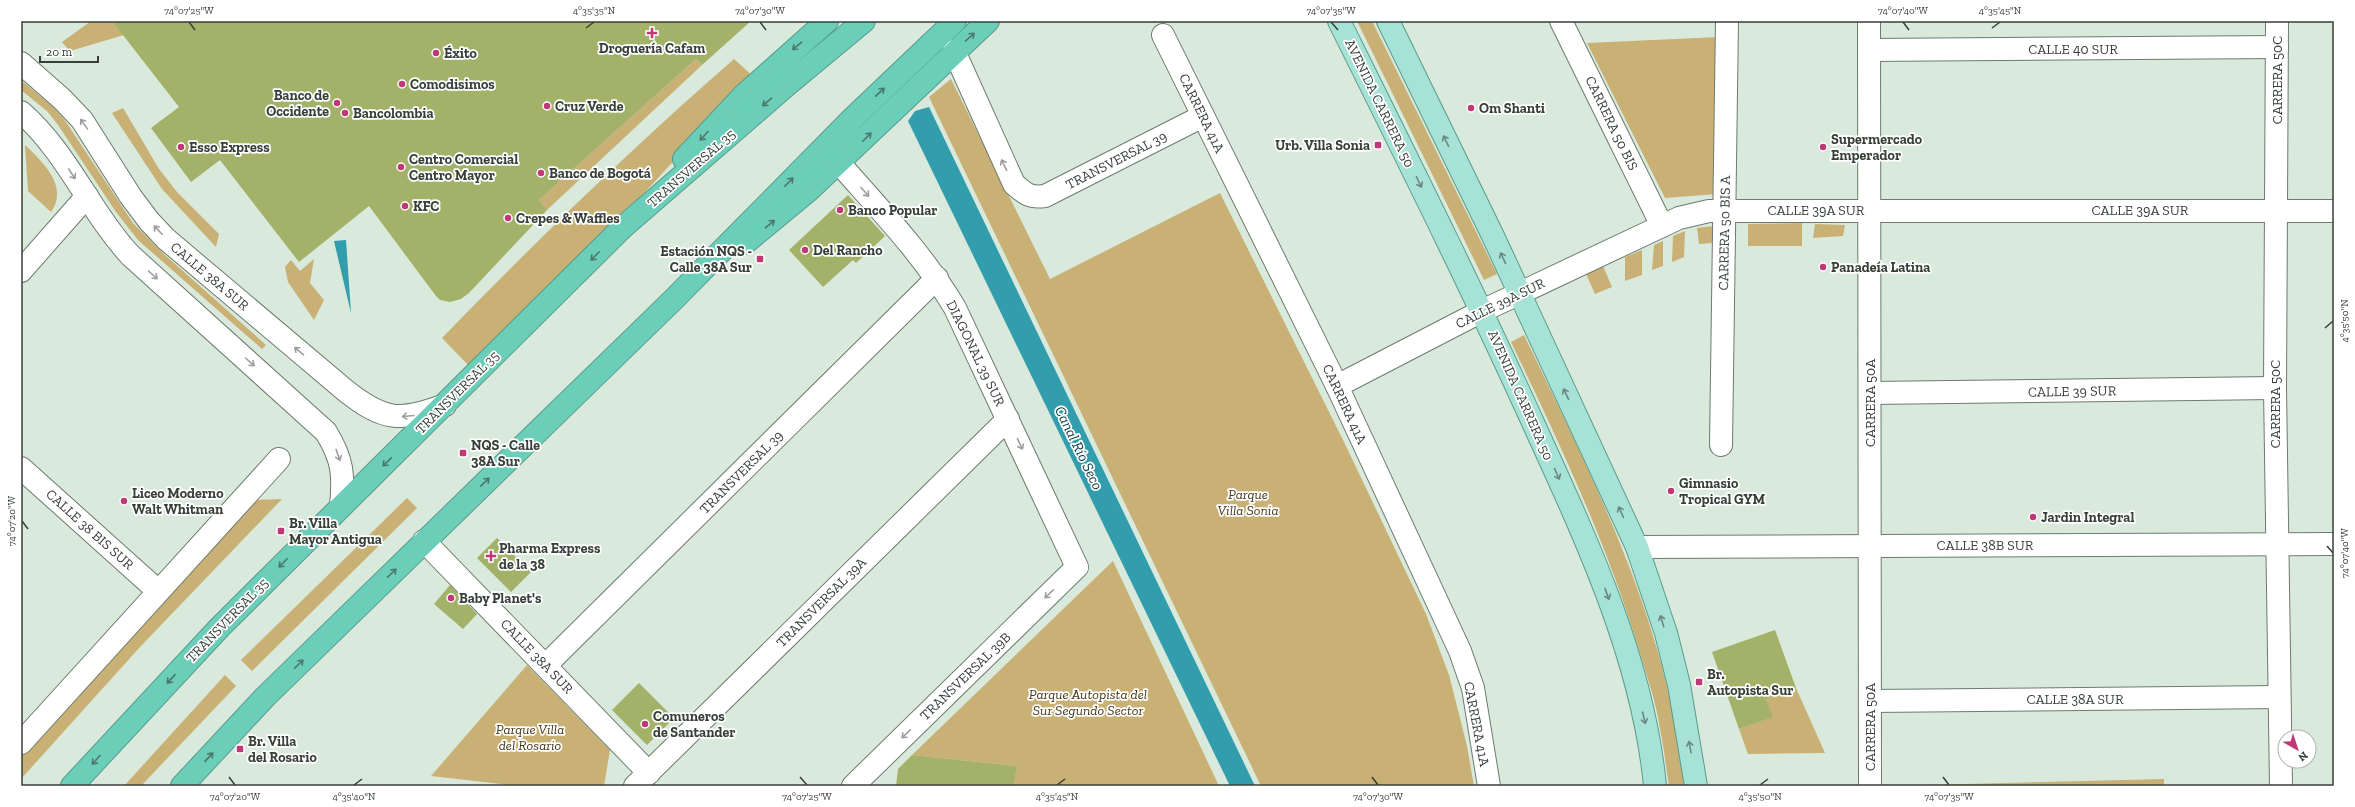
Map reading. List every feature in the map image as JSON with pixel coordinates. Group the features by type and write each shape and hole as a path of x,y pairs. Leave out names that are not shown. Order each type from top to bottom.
{"highway":[{"path":"622,228 721,117 775,65 827,21"},
{"name":"TRANSVERSAL 35","path":"72,786 209,638 622,228 796,76 864,21"},
{"path":"182,786 265,697 673,300 852,119 955,21"},
{"path":"673,300 772,222 839,163 954,51 988,21"}],"main road":[{"name":"AVENIDA CARRERA 50","path":"1340,21 1482,311 1596,562 1638,693 1646,726 1656,786"},
{"path":"1388,21 1520,293 1637,547 1666,633 1679,685 1696,786"}],"street":[{"name":"CARRERA 50 BIS","path":"1561,21 1662,226"},
{"name":"CARRERA 50 BIS A","path":"1721,445 1727,21"},
{"name":"CARRERA 50A","path":"1869,21 1870,786"},
{"name":"CARRERA 50C","path":"2277,21 2275,388 2276,545 2281,786"},
{"name":"CARRERA 41A","path":"1163,35 1337,386 1460,651 1473,688 1489,786"},
{"name":"CALLE 40 SUR","path":"1869,50 2277,47"},
{"name":"TRANSVERSAL 39","path":"954,51 1014,184 1027,195 1035,198 1046,196 1203,116"},
{"name":"CALLE 38A SUR","path":"21,63 62,99 82,120 131,197 166,239 346,391 364,405 383,414 404,417 420,414 445,405"},
{"path":"21,112 51,142 116,239 130,255 326,432 336,449 342,468 344,479 341,506"},
{"name":"DIAGONAL 39 SUR","path":"839,163 938,278 972,340 1077,567"},
{"path":"21,271 87,196"},
{"name":"CALLE 39A SUR","path":"1337,386 1482,311 1662,226 1692,214 1725,210 2334,211"},
{"name":"TRANSVERSAL 39","path":"546,665 938,278"},
{"name":"CALLE 39 SUR","path":"1870,393 2275,388"},
{"name":"TRANSVERSAL 39A","path":"642,779 1008,419"},
{"path":"21,743 279,459"},
{"name":"CALLE 38 BIS SUR","path":"25,478 158,591"},
{"name":"CALLE 38A SUR","path":"424,541 546,665 642,779"},
{"name":"CALLE 38B SUR","path":"1637,547 2334,544"},
{"name":"TRANSVERSAL 39B","path":"853,786 1077,567"},
{"name":"CALLE 38A SUR","path":"1870,701 2279,697"}],"green space":[{"path":"91,21 112,21 124,35 70,51 62,42"},
{"path":"1357,21 1372,21 1497,274 1484,280"},
{"path":"1719,37 1717,194 1665,198 1587,43"},
{"path":"696,59 702,65 547,210 539,200"},
{"path":"734,59 755,78 694,139 622,217 470,367 442,338 585,196 659,126"},
{"name":"Parque Villa Sonia","path":"951,79 1050,279 1220,193 1344,442 1426,614 1449,675 1467,746 1474,786 1261,786 929,97"},
{"path":"21,80 52,106 64,119 133,223 165,255 266,345 262,349 138,240 116,212 48,112 21,90"},
{"path":"123,108 159,169 177,192 219,234 216,247 162,189 112,113"},
{"path":"25,145 46,167 52,176 57,193 56,203 51,212 28,191"},
{"path":"1802,223 1802,246 1748,246 1748,224"},
{"path":"1815,224 1845,225 1843,236 1813,238"},
{"path":"1713,226 1712,243 1699,244 1697,228"},
{"path":"1685,231 1684,257 1672,262 1673,236"},
{"path":"1663,241 1663,266 1652,270 1654,245"},
{"path":"1642,250 1642,275 1625,281 1625,257"},
{"path":"314,259 310,283 324,300 314,320 288,282 285,267 291,260 300,271"},
{"path":"1603,266 1612,287 1595,294 1586,274"},
{"path":"1524,335 1601,498 1645,611 1662,668 1676,727 1684,786 1669,786 1656,708 1625,608 1596,530 1564,454 1511,342"},
{"path":"407,498 417,508 252,671 241,660"},
{"path":"282,499 140,647 21,779 21,749 252,500"},
{"name":"Parque Autopista del Sur Segundo Sector","path":"1113,561 1219,786 1014,786 1017,766 912,755"},
{"name":"Parque Villa del Rosario","path":"527,665 610,750 604,786 518,786 431,776"},
{"path":"225,675 236,686 141,786 124,786"},
{"path":"1796,688 1825,753 1748,754 1739,729 1772,717 1766,699"},
{"path":"2164,779 2164,786 1887,786"}],"water":[{"name":"Canal Río Seco","path":"929,107 1255,786 1230,786 908,121 915,111"},
{"path":"346,240 351,313 334,241"}],"building":[{"name":"Centro Comercial Centro Mayor","path":"112,21 751,21 702,65 696,59 539,200 547,210 469,293 461,299 450,302 440,300 436,296 369,206 299,262 220,160 191,182 151,128 179,107"},
{"path":"848,195 885,236 856,263 853,260 823,287 789,250"},
{"path":"497,538 531,572 511,592 477,558"},
{"path":"450,585 477,614 463,629 434,604"},
{"path":"1775,630 1796,688 1766,699 1773,717 1739,729 1712,652"},
{"path":"639,683 674,718 647,745 612,710"},
{"path":"912,755 1017,766 1014,786 896,786 898,769"}],"place":[{"name":"Droguería Cafam","path":"652,33"},
{"name":"Éxito","path":"436,53"},
{"name":"Comodisimos","path":"402,84"},
{"name":"Banco de Occidente","path":"337,103"},
{"name":"Cruz Verde","path":"547,106"},
{"name":"Om Shanti","path":"1471,108"},
{"name":"Bancolombia","path":"345,113"},
{"name":"Urb. Villa Sonia","path":"1378,145"},
{"name":"Esso Express","path":"181,147"},
{"name":"Supermercado Emperador","path":"1823,147"},
{"name":"Centro Comercial Centro Mayor","path":"401,167"},
{"name":"Banco de Bogotá","path":"541,173"},
{"name":"KFC","path":"405,206"},
{"name":"Banco Popular","path":"840,210"},
{"name":"Crepes & Waffles","path":"508,218"},
{"name":"Del Rancho","path":"805,250"},
{"name":"Estación NQS - Calle 38A Sur","path":"760,259"},
{"name":"Panadeía Latina","path":"1823,267"},
{"name":"NQS - Calle 38A Sur","path":"463,453"},
{"name":"Gimnasio Tropical GYM","path":"1671,491"},
{"name":"Liceo Moderno Walt Whitman","path":"124,501"},
{"name":"Jardin Integral","path":"2033,517"},
{"name":"Br. Villa Mayor Antigua","path":"281,531"},
{"name":"Pharma Express de la 38","path":"491,556"},
{"name":"Baby Planet's","path":"451,598"},
{"name":"Br. Autopista Sur","path":"1699,682"},
{"name":"Comuneros de Santander","path":"645,724"},
{"name":"Br. Villa del Rosario","path":"240,749"}]}
